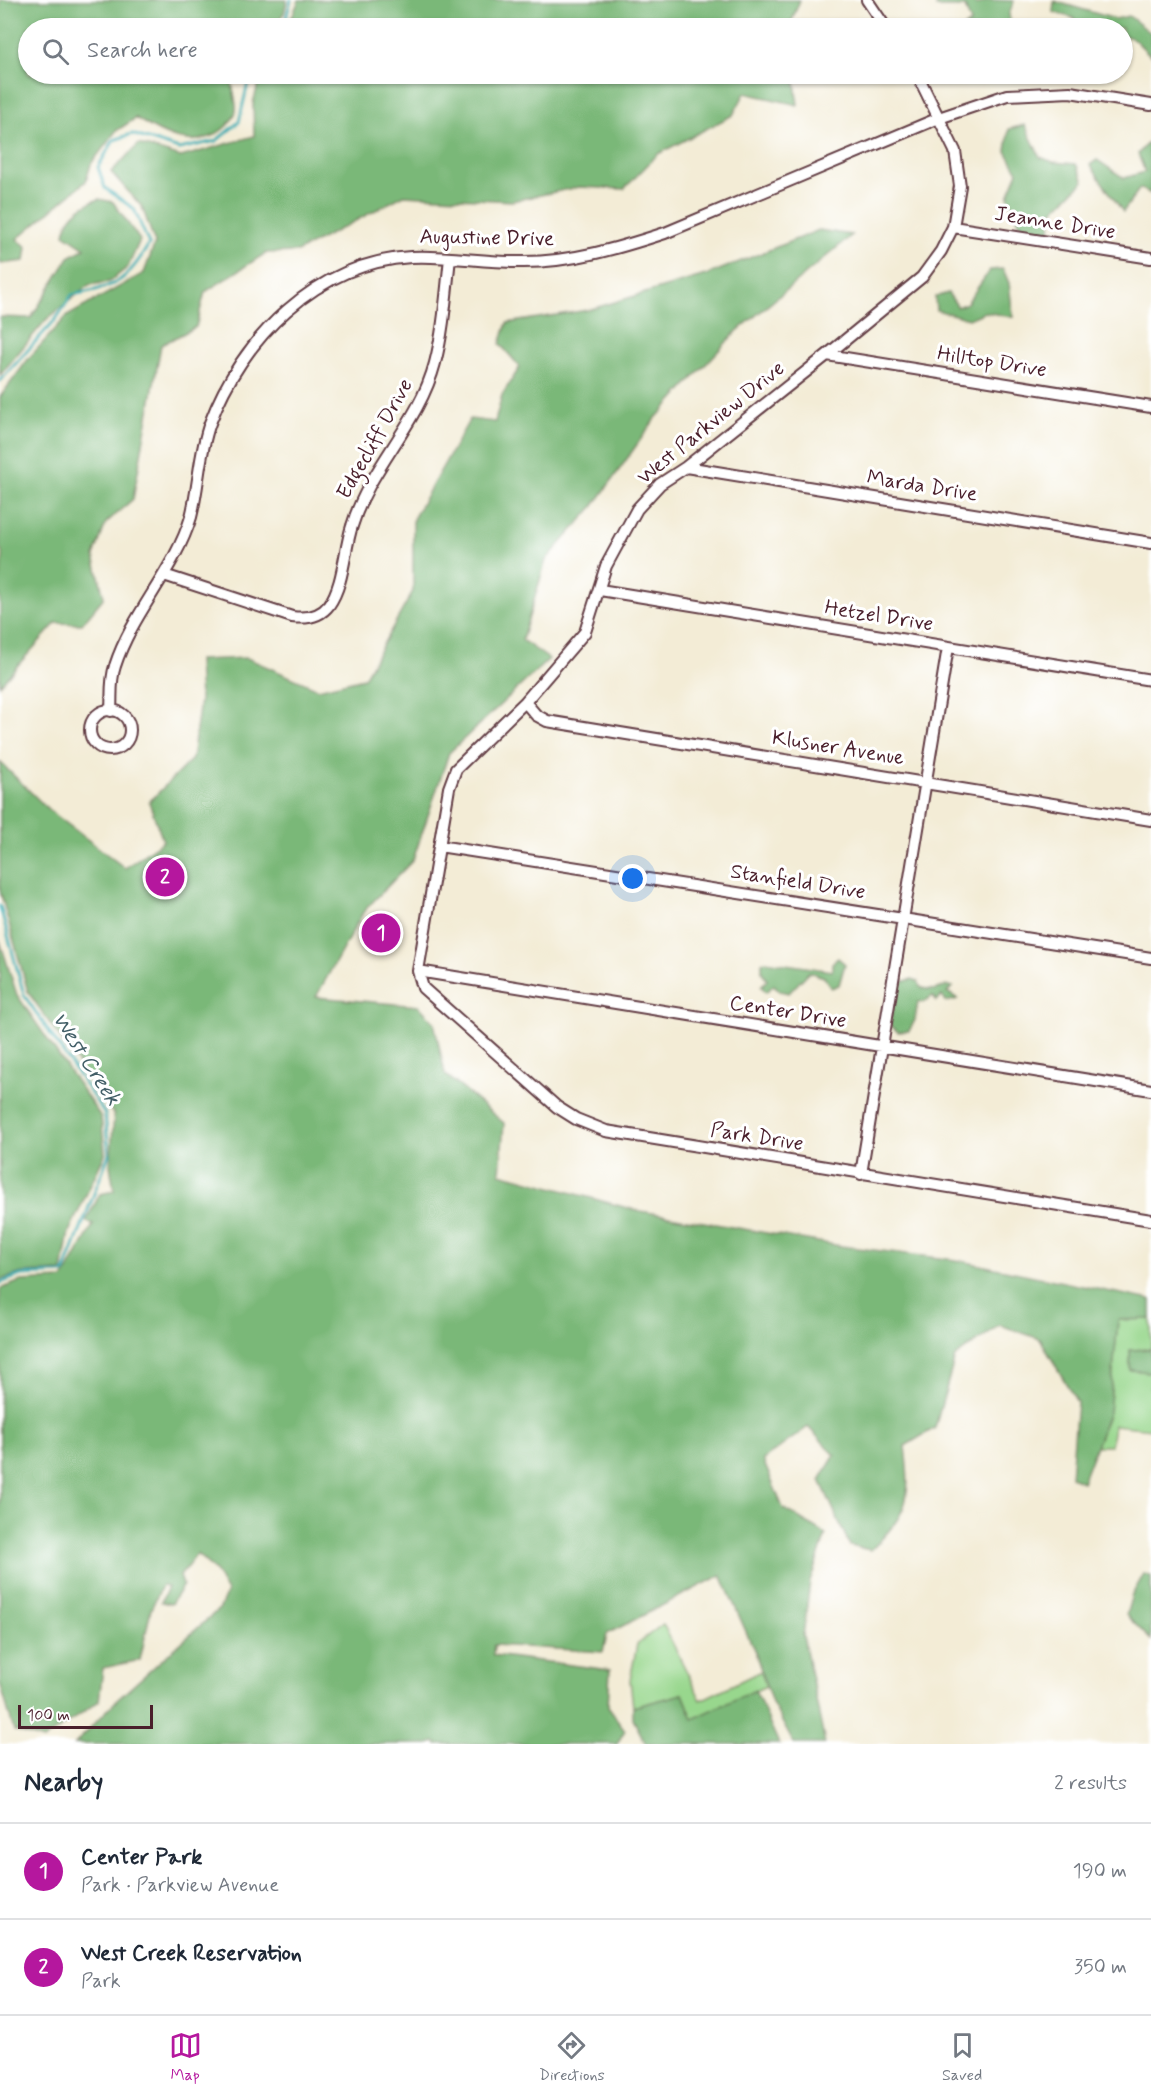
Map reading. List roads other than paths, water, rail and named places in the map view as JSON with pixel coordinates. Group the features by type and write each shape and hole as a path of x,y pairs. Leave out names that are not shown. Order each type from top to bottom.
{"street":[{"path":"867,0 879,18"},
{"name":"West Parkview Drive","path":"418,971 449,788 456,769 525,702 585,632 606,566 637,509 660,484 686,467 827,356 922,277 941,251 953,227 960,186 955,151 922,84"},
{"name":"Augustine Drive","path":"111,711 115,667 126,642 164,575 190,518 209,425 227,383 251,348 279,314 326,283 384,260 412,257 524,262 571,258 629,244 665,233 939,118 1007,95 1070,92 1151,105"},
{"name":"Jeanne Drive","path":"953,227 1151,258"},
{"name":"Edgecliff Drive","path":"164,575 292,616 314,616 327,608 335,593 351,526 361,499 376,470 409,423 430,378 440,338 450,258"},
{"name":"Hilltop Drive","path":"827,356 1151,407"},
{"name":"Marda Drive","path":"686,467 1151,543"},
{"name":"Hetzel Drive","path":"600,590 1151,680"},
{"path":"861,1173 948,647"},
{"name":"Klusner Avenue","path":"525,702 536,715 547,721 1151,820"},
{"name":"Stanfield Drive","path":"439,846 1151,958"},
{"name":"Center Drive","path":"418,971 1151,1090"},
{"name":"Park Drive","path":"418,971 423,988 557,1107 576,1119 606,1131 1151,1220"}],"waterway":[{"name":"West Creek","path":"286,18 291,0"},
{"name":"West Creek","path":"0,381 56,319 72,295 99,289 118,281 133,268 149,244 134,209 105,188 98,167 114,140 132,134 179,149 216,141 239,122 248,84"},
{"name":"West Creek","path":"0,906 24,995 105,1114 109,1154 64,1273 21,1275 0,1283"}],"place":[{"name":"West Creek Reservation","path":"165,877"},
{"name":"Center Park","path":"381,933"}]}
